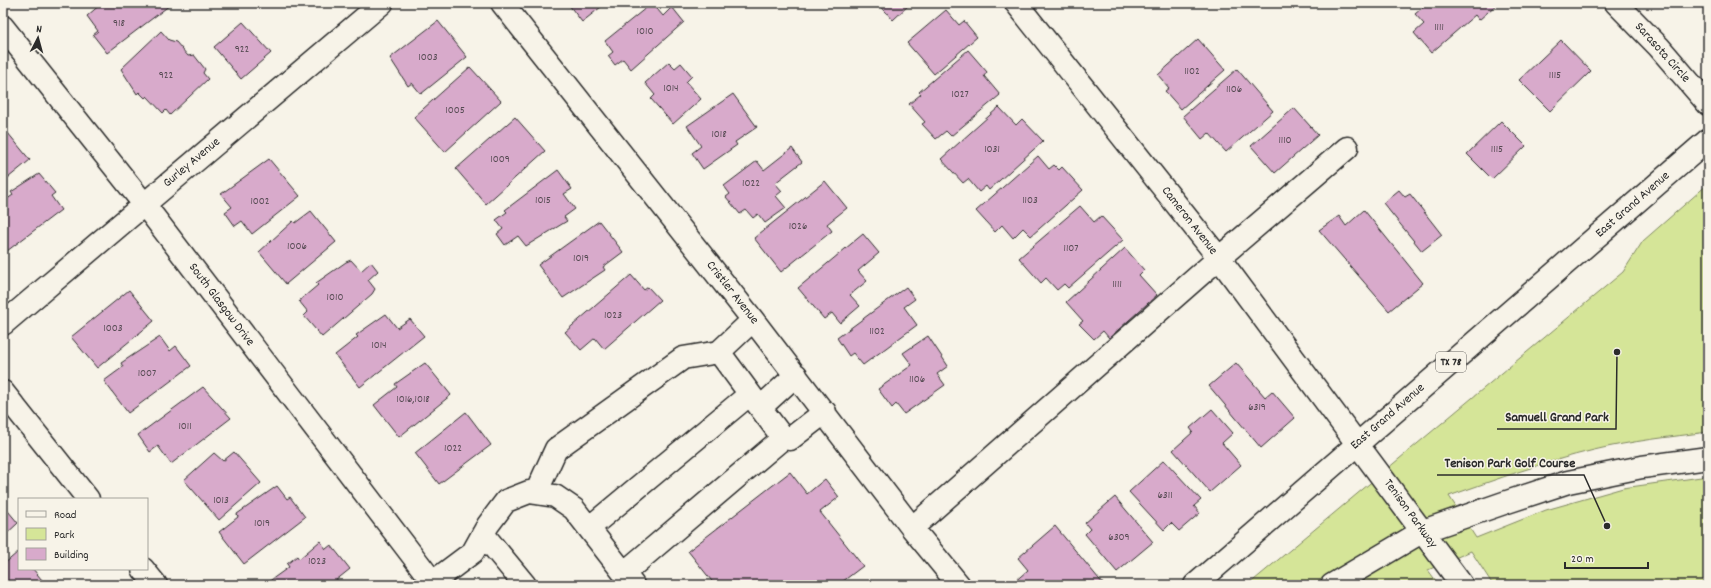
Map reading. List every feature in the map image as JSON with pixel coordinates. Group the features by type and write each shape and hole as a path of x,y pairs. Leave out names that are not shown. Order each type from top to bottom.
{"street":[{"name":"Gurley Avenue","path":"3,324 382,3"},
{"name":"Cristler Avenue","path":"502,3 753,320 825,412 912,528 958,585"},
{"name":"Cameron Avenue","path":"1016,3 1218,258 1357,443"},
{"name":"Sarasota Circle","path":"1616,3 1659,47 1708,104"},
{"name":"South Glasgow Drive","path":"3,27 144,204 434,584"},
{"name":"East Grand Avenue","path":"1195,585 1708,140"},
{"path":"912,528 1218,258 1347,148"},
{"path":"536,493 556,449 683,358 719,352 753,320"},
{"path":"719,352 783,438 790,439 825,412"},
{"path":"589,528 756,400 796,375"},
{"path":"3,392 87,498"},
{"path":"434,584 473,552 483,534 506,500 529,492 555,496 574,509 629,579 783,438"},
{"name":"Tenison Parkway","path":"1357,443 1462,585"},
{"path":"1332,585 1423,532 1568,482 1642,467 1708,458"},
{"path":"483,534 525,585"},
{"path":"144,570 156,585"}],"green space":[{"path":"1708,184 1708,432 1636,442 1594,450 1539,465 1449,496 1476,538 1546,510 1623,488 1708,476 1708,585 1493,585 1471,551 1428,570 1439,585 1248,585 1623,272 1643,241"}],"building":[{"path":"102,3 168,3 170,5 107,53 93,35 98,31 87,16"},
{"path":"571,3 606,3 582,22 569,5"},
{"path":"652,3 663,16 672,7 684,22 631,69 623,59 615,65 608,56 613,52 605,41"},
{"path":"878,3 911,3 893,20"},
{"path":"1428,3 1498,3 1479,20 1475,15 1431,53 1414,33 1424,24 1415,14"},
{"path":"946,10 959,25 964,21 977,37 934,74 907,43"},
{"path":"438,21 467,57 421,94 412,83 408,86 390,58"},
{"path":"243,22 271,53 241,79 214,47"},
{"path":"161,31 169,40 176,42 188,56 194,55 205,69 203,73 208,79 170,115 166,110 163,113 147,96 145,98 139,92 137,94 121,69"},
{"path":"1198,39 1225,70 1181,109 1165,91 1169,88 1158,75"},
{"path":"1561,40 1591,71 1550,111 1519,80"},
{"path":"968,50 987,72 984,76 1000,95 951,136 946,131 936,139 922,124 925,122 909,104 921,94 919,92"},
{"path":"669,62 675,68 681,63 692,76 686,82 701,99 673,124 651,99 655,95 645,83"},
{"path":"470,67 501,101 445,152 414,117"},
{"path":"1237,69 1273,111 1226,152 1209,133 1202,139 1183,116"},
{"path":"733,94 757,127 735,142 737,145 703,169 692,153 701,146 687,126"},
{"path":"999,107 1016,125 1022,119 1043,141 989,190 986,186 979,192 968,179 963,183 941,159"},
{"path":"1294,108 1318,135 1275,173 1251,146"},
{"path":"515,117 545,151 486,204 456,169"},
{"path":"1501,121 1526,146 1492,179 1467,154"},
{"path":"3,127 30,160 3,182"},
{"path":"792,148 802,162 775,183 782,191 776,196 786,208 765,223 758,214 753,218 746,210 740,214 726,197 730,194 724,186 757,161 764,170"},
{"path":"1038,156 1049,169 1054,165 1059,170 1062,167 1083,190 1031,236 1023,228 1013,238 1002,225 995,232 976,211"},
{"path":"269,159 300,196 252,234 242,221 235,226 225,212 232,207 221,194"},
{"path":"558,170 572,189 564,194 575,209 564,217 567,221 526,246 518,236 505,245 497,234 503,229 496,220 507,212 505,210"},
{"path":"39,174 55,193 51,196 61,210 7,251 3,246 3,202 13,195 11,192"},
{"path":"825,181 847,208 827,224 832,231 781,272 754,238"},
{"path":"1399,190 1405,197 1410,194 1442,235 1422,251 1383,203"},
{"path":"1080,206 1094,222 1101,216 1123,240 1068,288 1064,284 1057,290 1046,278 1041,283 1019,258"},
{"path":"1364,210 1423,283 1389,311 1319,230 1339,216 1346,226"},
{"path":"311,211 336,242 286,284 259,252 293,221 295,223"},
{"path":"599,221 623,252 603,267 605,270 563,298 538,265"},
{"path":"863,234 879,253 858,271 867,281 850,295 860,306 840,323 832,313 824,319 798,288"},
{"path":"1125,248 1144,270 1139,275 1157,295 1109,338 1103,331 1094,339 1079,324 1083,321 1066,302"},
{"path":"351,260 361,271 371,262 378,271 368,280 375,289 372,294 322,337 304,316 308,312 299,301 318,285 316,283"},
{"path":"631,275 644,290 648,287 660,300 604,349 595,338 581,350 565,332"},
{"path":"906,287 915,299 904,307 917,325 863,365 853,353 849,356 837,338"},
{"path":"129,290 154,321 97,368 71,337"},
{"path":"386,314 397,328 410,319 424,336 360,387 335,355 358,337 356,335"},
{"path":"928,336 948,366 937,374 945,385 904,414 896,404 892,408 878,389 912,365 903,353"},
{"path":"160,337 170,351 176,346 191,366 128,413 104,381 123,367 121,363"},
{"path":"425,363 451,395 399,437 374,405 397,387 395,384"},
{"path":"1236,363 1265,397 1272,391 1295,418 1261,448 1209,386"},
{"path":"203,387 231,418 171,464 158,446 150,452 138,435"},
{"path":"1212,409 1233,433 1222,443 1241,465 1210,492 1173,450 1193,432 1190,428"},
{"path":"466,412 491,445 439,484 415,453"},
{"path":"234,452 261,483 219,520 184,480 214,453 223,461"},
{"path":"1164,460 1201,500 1194,506 1200,513 1179,531 1171,523 1164,530 1129,492"},
{"path":"790,472 807,494 825,479 839,497 820,512 863,566 838,585 715,585 688,551"},
{"path":"277,486 287,499 290,497 305,517 244,564 219,532 238,517 237,514"},
{"path":"1115,497 1153,542 1117,572 1085,534 1090,529 1085,523"},
{"path":"3,505 18,523 3,537"},
{"path":"1055,526 1104,585 1015,585 1013,583 1028,570 1018,558"},
{"path":"320,541 326,549 331,545 350,569 330,585 264,585 289,567 287,564 297,556 299,559"},
{"path":"18,552 18,570 34,570 46,585 3,585 3,565"}],"place":[{"name":"Samuell Grand Park","path":"1617,352"},
{"name":"Tenison Park Golf Course","path":"1607,526"}]}
